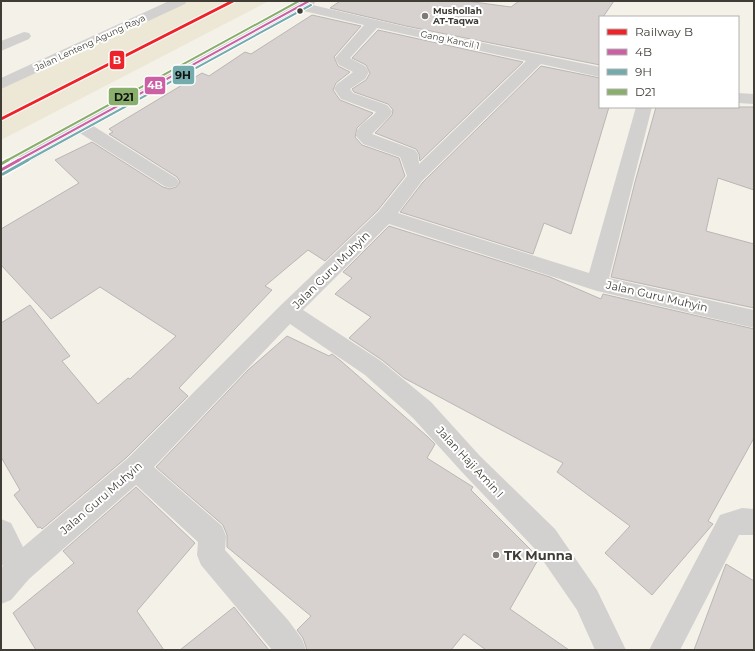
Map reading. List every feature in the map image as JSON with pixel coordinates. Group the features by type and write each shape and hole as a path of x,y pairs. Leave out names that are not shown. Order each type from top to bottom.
{"street":[{"name":"Jalan Lenteng Agung Raya","path":"1,84 180,1"},
{"name":"Gang Kancil 1","path":"305,3 374,23 599,72"},
{"path":"1,170 305,3"},
{"path":"374,23 342,58 344,62 360,69 361,72 360,76 343,86 342,89 347,96 381,108 384,111 383,115 364,132 364,136 409,154 409,160 416,177"},
{"path":"1,47 24,36"},
{"path":"386,216 416,177 537,59"},
{"path":"739,98 754,99"},
{"path":"597,283 644,108"},
{"path":"81,126 170,182"},
{"name":"Jalan Guru Muhyin","path":"1,590 18,568 136,468 289,311 386,216 597,283 754,319"},
{"name":"Jalan Haji Amin I","path":"289,311 305,324 373,368 422,410 470,463 545,539 587,600 611,650"},
{"path":"136,468 212,536 211,556 277,631 291,650"},
{"path":"664,650 730,525 742,522 754,522"},
{"path":"1,533 18,568"}],"shaded area":[{"path":"181,1 269,1 1,140 1,87"}],"building":[{"path":"340,1 466,1 511,7 519,1 614,1 604,16 599,16 599,65 406,26 330,8"},
{"path":"312,15 361,26 334,57 338,66 350,72 336,83 333,90 340,100 373,113 357,128 355,137 362,145 399,158 405,176 378,210 325,261 308,250 265,286 272,290 179,388 188,396 126,458 42,529 40,527 38,528 14,495 20,490 1,457 1,323 30,305 70,356 62,361 98,404 128,378 130,379 176,336 100,287 51,319 1,265 1,229 79,183 55,160 92,142 163,187 170,189 176,187 180,182 177,177 109,134 113,132 109,129 202,73 209,76 245,52 251,54"},
{"path":"378,30 523,62 420,161 419,154 416,149 375,133 392,115 393,110 388,104 354,92 352,89 366,80 370,73 366,65 352,58"},
{"path":"541,66 599,78 599,108 609,108 571,234 544,223 533,254 400,212 423,182"},
{"path":"754,107 754,190 718,178 706,231 754,244 754,308 611,277 656,108"},
{"path":"389,226 550,277 601,299 603,294 754,329 754,438 708,521 713,524 652,595 605,553 630,526 557,472 563,463 404,378 382,360 349,338 371,317 335,294 352,278 343,272"},
{"path":"287,336 329,356 332,354 428,437 435,444 427,458 473,487 471,490 539,558 510,609 569,650 486,650 464,634 451,650 307,650 303,638 297,630 311,616 227,547 227,535 223,525 156,467 248,370"},
{"path":"136,487 195,543 137,611 164,650 36,650 13,613 74,563 63,551"},
{"path":"726,564 754,581 754,650 694,650"},
{"path":"234,607 269,650 180,650"}],"rail line":[{"name":"B","path":"1,119 233,1"}],"transit line":[{"name":"D21","path":"1,164 299,1"},
{"name":"4B","path":"1,170 309,1"},
{"name":"9H","path":"3,174 311,5"}],"place":[{"name":"Mushollah AT-Taqwa","path":"425,16"},
{"name":"TK Munna","path":"496,555"}]}
